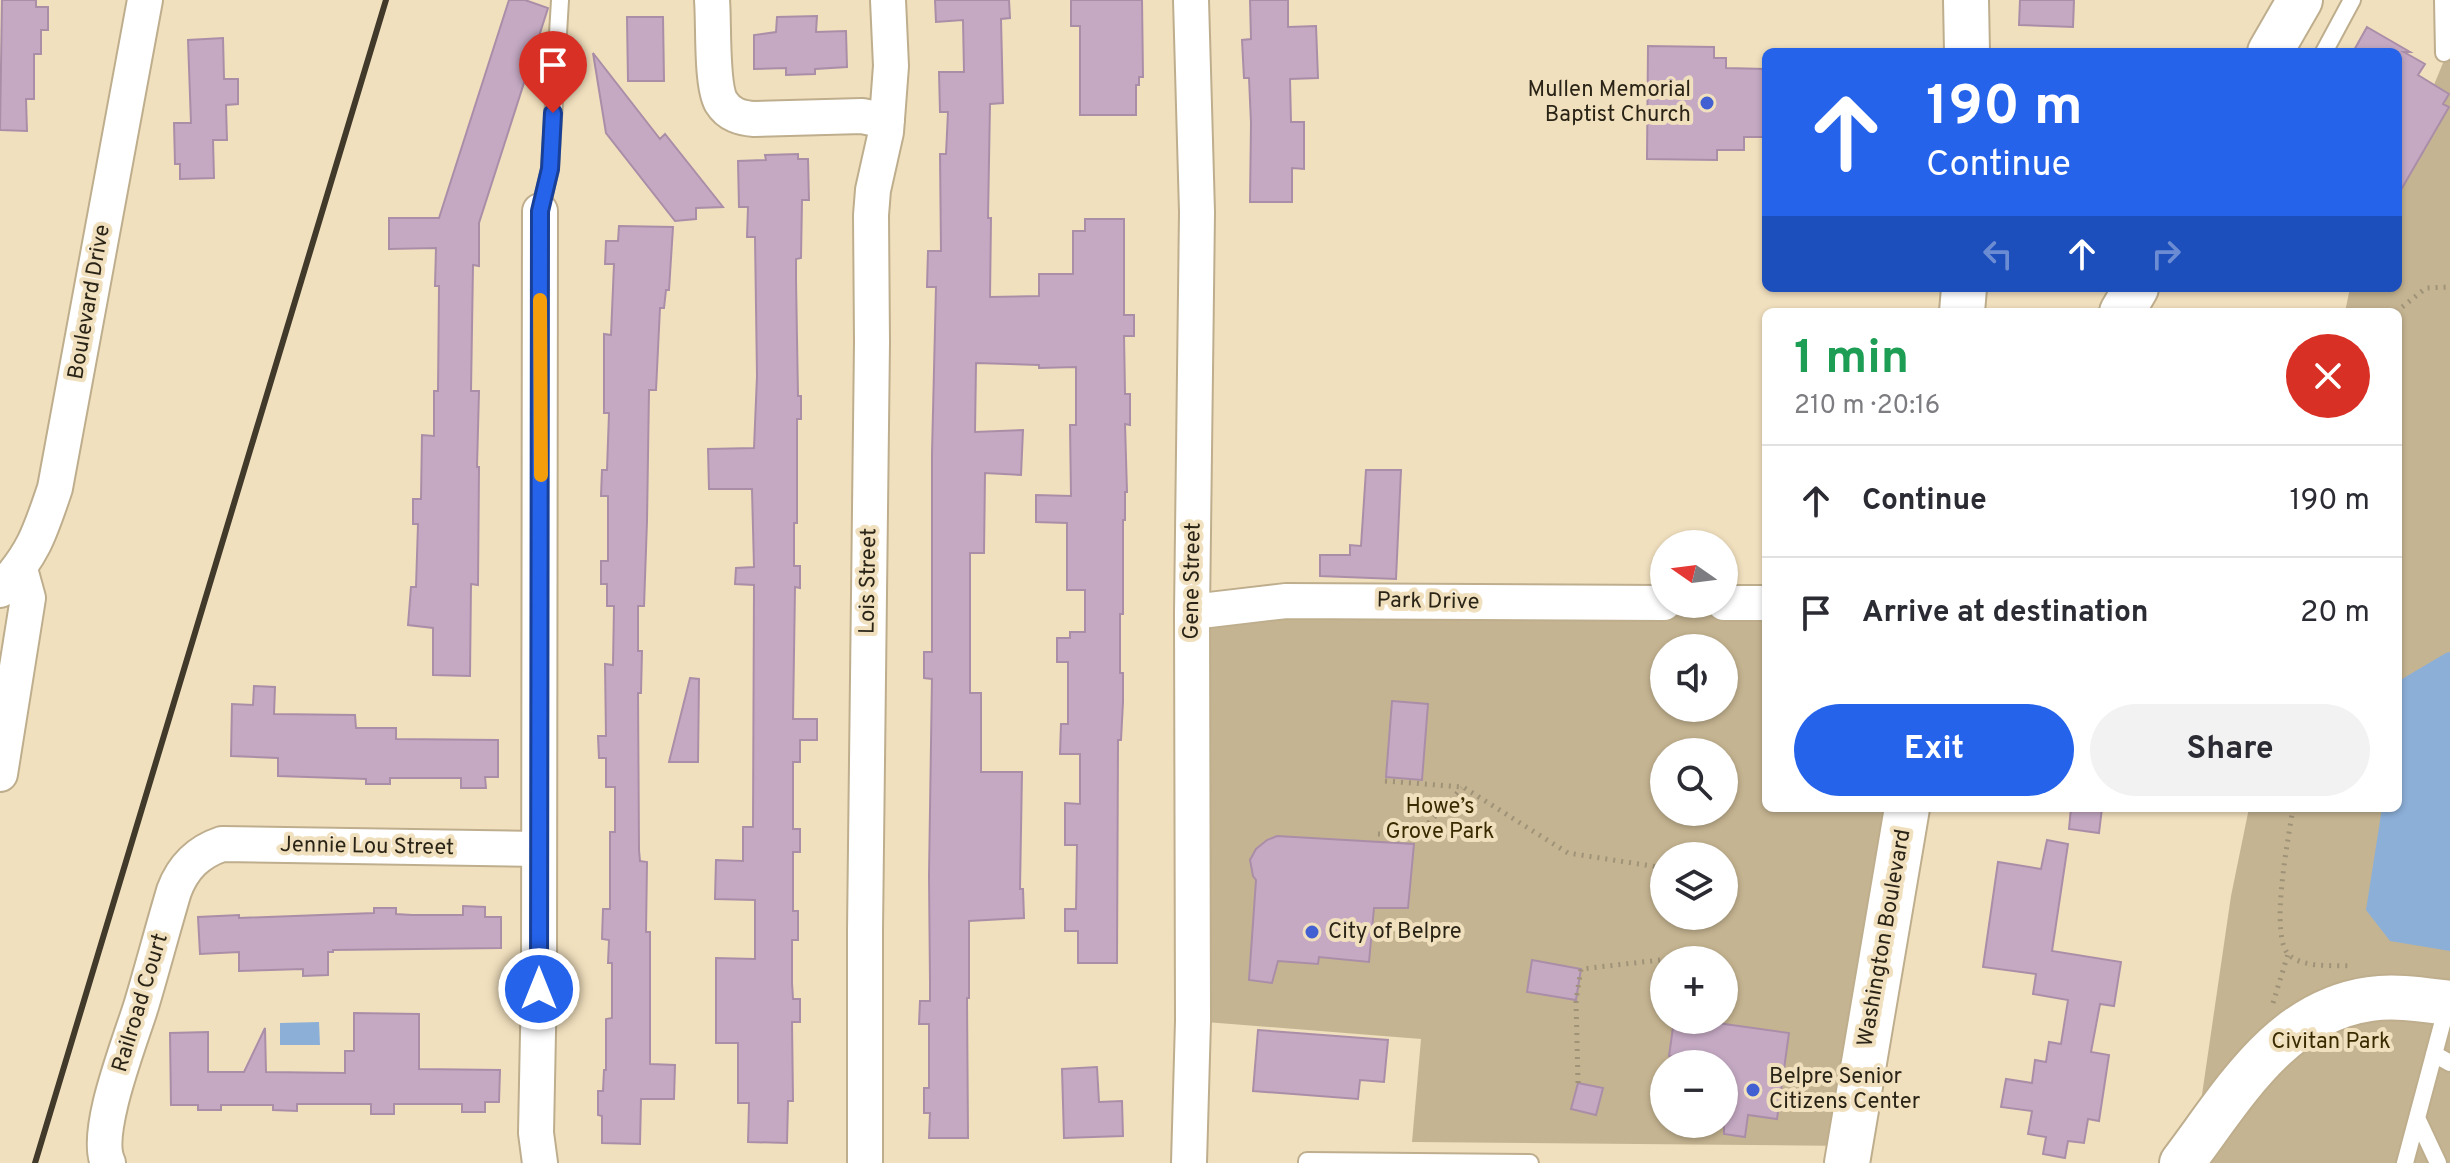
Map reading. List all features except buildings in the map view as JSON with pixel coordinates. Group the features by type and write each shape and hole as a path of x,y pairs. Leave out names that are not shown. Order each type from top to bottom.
{"main road":[{"path":"1966,0 1967,48"},
{"path":"2272,48 2300,0"},
{"name":"Washington Boulevard","path":"1847,1163 1906,812"},
{"path":"2182,1163 2254,1067 2297,1027 2326,1012 2372,998 2446,1002"}],"street":[{"name":"Boulevard Drive","path":"10,580 39,537 55,488 145,0"},
{"path":"712,0 717,89 722,103 732,114 754,119 862,116 887,121"},
{"name":"Lois Street","path":"865,1163 871,215 887,121 891,66 888,0"},
{"name":"Gene Street","path":"1189,1163 1193,1021 1192,612 1197,212 1191,0"},
{"path":"540,211 536,1133 540,1163"},
{"path":"0,774 28,598 10,580"},
{"name":"Park Drive","path":"1192,612 1286,601 1650,603"},
{"path":"1738,603 1762,603"},
{"name":"Jennie Lou Street","path":"198,855 222,844 538,849"},
{"name":"Railroad Court","path":"106,1161 104,1144 110,1107 174,891 181,873 198,855"}],"lane":[{"path":"540,211 550,169 560,0"},
{"path":"2326,48 2352,0"},
{"path":"2443,0 2444,53"},
{"path":"2405,1163 2446,1002"},
{"path":"2434,1054 2450,1063"},
{"path":"2417,1118 2438,1163"},
{"path":"1307,1163 1530,1163"}],"path":[{"path":"2401,308 2426,288 2450,287"},
{"path":"1385,781 1463,787 1568,853 1650,866"},
{"path":"1378,834 1416,836 1463,787"},
{"path":"2273,1006 2288,954 2280,938 2280,904 2292,812"},
{"path":"1578,1083 1576,1000 1581,969 1650,961"}],"green space":[{"name":"Civitan Park","path":"2450,46 2450,1163 2192,1163 2231,896 2248,812 2402,812 2402,308 2346,308 2349,292 2402,292 2402,162"},
{"name":"Howe’s Grove Park","path":"1738,603 1762,603 1762,812 1906,812 1850,1146 1412,1142 1421,1039 1193,1021 1192,612 1650,605 1650,618 1738,618"}],"water":[{"path":"2450,652 2450,951 2390,941 2366,910 2381,812 2402,812 2402,679"},
{"path":"319,1022 320,1045 280,1045 280,1023"}],"railway":[{"path":"35,1163 386,0"}],"slow traffic":[{"path":"540,300 541,475"}],"place":[{"name":"Mullen Memorial Baptist Church","path":"1707,103"},
{"name":"City of Belpre","path":"1312,932"},
{"name":"Belpre Senior Citizens Center","path":"1753,1090"}],"route":[{"path":"539,989 540,211 550,169 553,113"}]}
